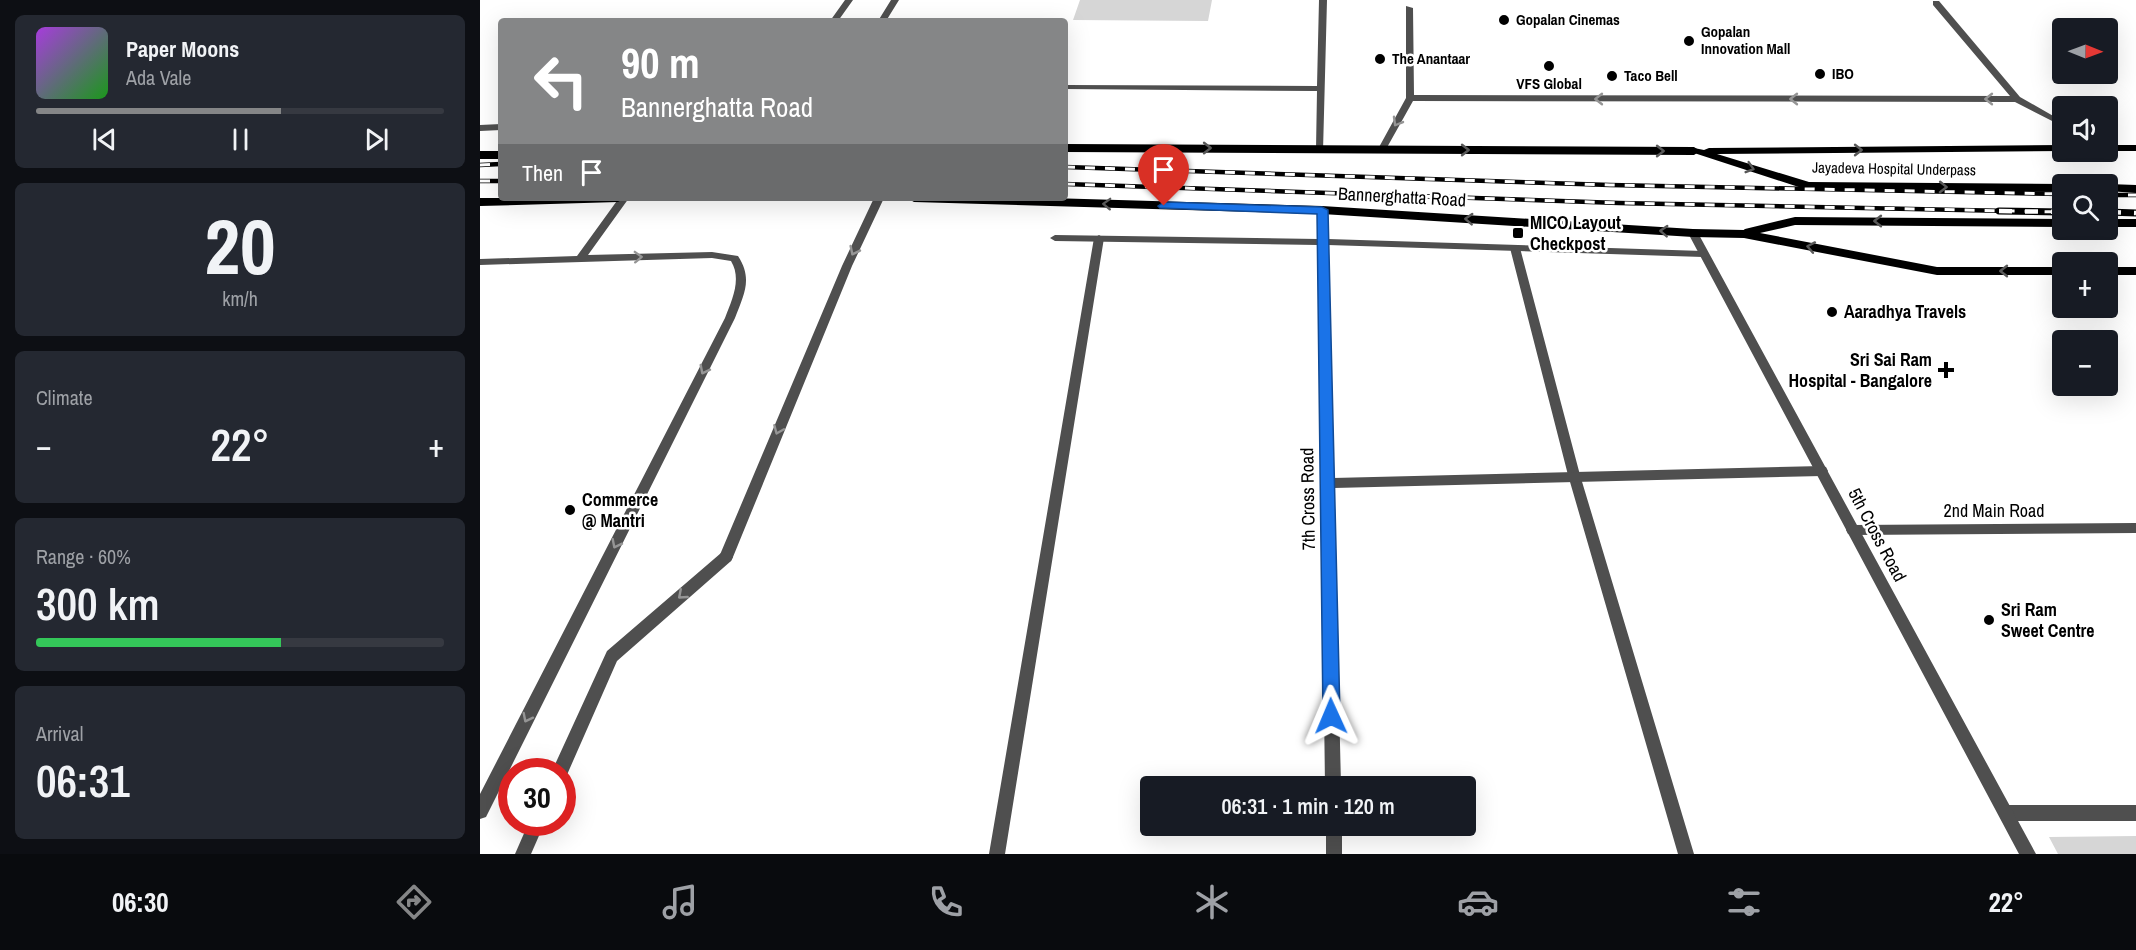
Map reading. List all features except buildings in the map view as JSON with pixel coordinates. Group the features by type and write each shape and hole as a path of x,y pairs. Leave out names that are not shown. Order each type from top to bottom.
{"highway":[{"path":"1068,148 1694,151"},
{"path":"480,155 498,155"},
{"path":"480,201 498,201"},
{"name":"Bannerghatta Road","path":"1016,201 1322,210 1694,233 1744,234"}],"main road":[{"path":"1694,151 2052,148"},
{"path":"2118,148 2136,148"},
{"name":"Jayadeva Hospital Underpass","path":"1694,151 1808,186 2052,188"},
{"path":"2118,188 2136,189"},
{"path":"1744,234 1795,221 2052,223"},
{"path":"2118,223 2136,224"},
{"path":"1744,234 1937,271 2052,271"},
{"path":"2118,271 2136,272"}],"street":[{"path":"836,18 849,0"},
{"path":"884,18 896,0"},
{"path":"1320,149 1323,0"},
{"path":"1936,3 2017,99 2052,118"},
{"path":"1382,149 1410,98 1409,8"},
{"path":"1068,87 1321,89"},
{"path":"1410,98 2017,99"},
{"path":"480,128 498,127"},
{"path":"580,259 622,201"},
{"path":"566,758 612,656 726,557 847,266 878,201"},
{"name":"7th Cross Road","path":"1322,210 1333,776"},
{"name":"5th Cross Road","path":"1694,233 1703,254 2008,813 2028,854"},
{"path":"1056,238 1323,242 1703,254"},
{"path":"997,854 1099,238"},
{"path":"1515,248 1574,475 1686,854"},
{"path":"480,262 712,255 734,258 741,267 743,281 730,318 485,792 480,811"},
{"path":"1327,483 1574,475 1822,471"},
{"name":"2nd Main Road","path":"1853,530 2136,528"},
{"path":"2008,813 2136,813"},
{"path":"523,854 531,836"},
{"path":"1334,836 1334,854"}],"shaded area":[{"path":"1080,0 1212,0 1208,21 1073,20"},
{"path":"2136,836 2136,854 2058,854 2049,837"}],"railway":[{"path":"480,165 498,164"},
{"path":"1068,167 1610,185 2052,194"},
{"path":"480,181 498,181"},
{"path":"1068,184 1619,203 2062,212 1999,211"},
{"path":"2118,195 2136,195"},
{"path":"2118,212 2136,213"}],"place":[{"name":"Gopalan Cinemas","path":"1504,20"},
{"name":"Gopalan Innovation Mall","path":"1689,41"},
{"name":"The Anantaar","path":"1380,59"},
{"name":"VFS Global","path":"1549,66"},
{"name":"IBO","path":"1820,74"},
{"name":"Taco Bell","path":"1612,76"},
{"name":"MICO Layout Checkpost","path":"1518,233"},
{"name":"Aaradhya Travels","path":"1832,312"},
{"name":"Sri Sai Ram Hospital - Bangalore","path":"1946,370"},
{"name":"Commerce @ Mantri","path":"570,510"},
{"name":"Sri Ram Sweet Centre","path":"1989,620"}],"route":[{"path":"1164,206 1322,210 1331,716"}]}
